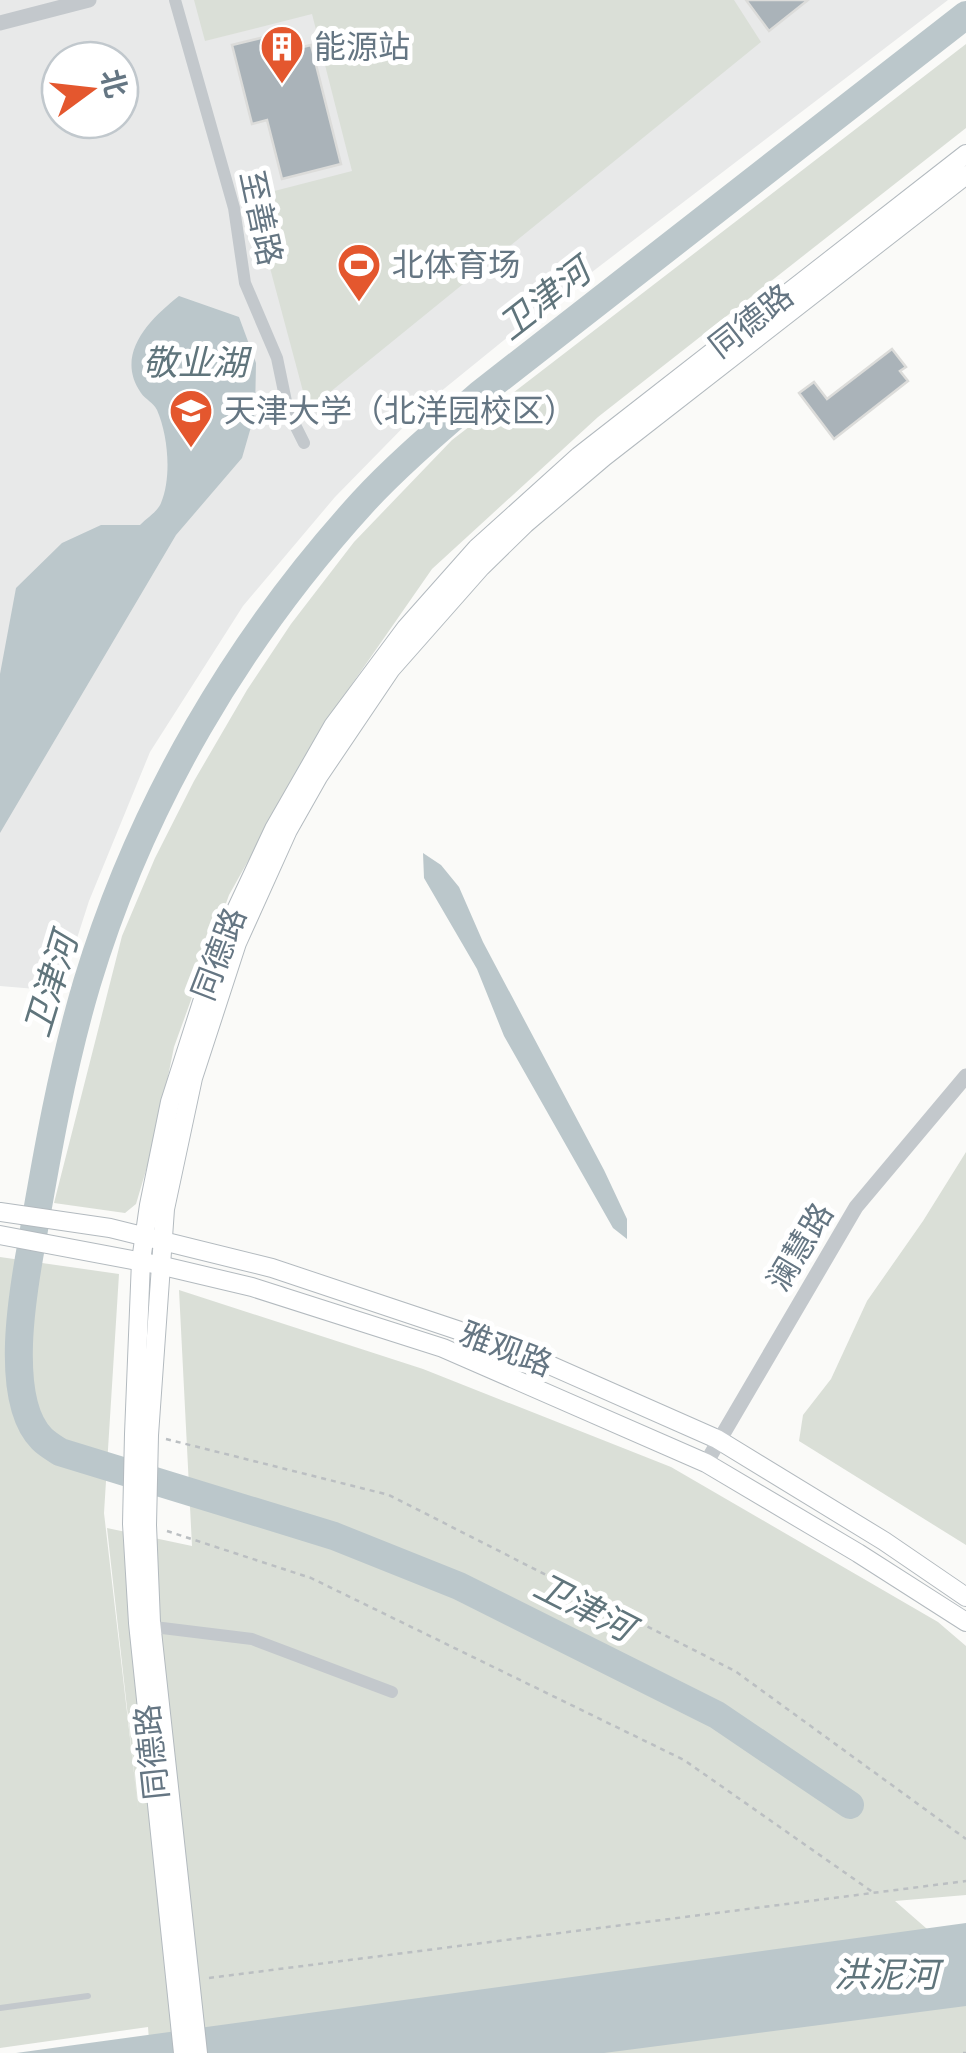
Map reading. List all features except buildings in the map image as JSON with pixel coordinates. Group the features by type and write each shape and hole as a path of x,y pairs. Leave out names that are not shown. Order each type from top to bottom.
{"main road":[{"name":"同德路","path":"198,2053 186,2014 145,1626 139,1525 150,1263 170,1102 222,940 303,776 333,726 406,628 478,548 579,456 966,154"},
{"name":"同德路","path":"153,1239 165,1209 192,1078 237,942 288,830 318,777 391,669 481,567 563,491 966,175"},
{"name":"雅观路","path":"3,1213 153,1239 272,1268 511,1348 718,1440 884,1541 966,1597"},
{"name":"雅观路","path":"1,1235 252,1286 443,1348 706,1463 966,1622"},
{"name":"同德路","path":"145,1626 190,1980 183,2053"}],"street":[{"path":"0,22 89,0"},
{"name":"至善路","path":"175,0 234,208 245,283 277,358 288,411 304,443"},
{"name":"澜慧路","path":"706,1463 856,1207 966,1076"},
{"path":"145,1626 252,1639 392,1692"}],"lane":[{"path":"0,2008 88,1996"}],"path":[{"path":"142,1434 388,1495 735,1671 966,1839"},
{"path":"139,1525 311,1578 684,1760 874,1893"},
{"path":"190,1980 966,1881"}],"shaded area":[{"name":"天津大学（北洋园校区）","path":"0,0 948,0 520,327 429,401 335,497 243,606 150,752 89,901 60,991 0,986"},
{"name":"北体育场","path":"194,0 734,0 761,42 308,410 251,197 352,171 312,14 205,41"},
{"path":"966,44 966,128 598,417 432,569 327,720 229,895 174,1047 155,1140 136,1204 125,1213 54,1203 122,936 155,858 247,690 291,624 354,542 452,440"},
{"path":"966,1152 966,1545 799,1441 803,1415 831,1379 867,1301"},
{"path":"0,1257 119,1274 104,1513 139,1816 107,1528 192,1546 179,1290 423,1369 671,1467 938,1622 966,1646 966,1895 895,1901 966,1963 966,2053 150,2053 148,2027 0,2048"}],"water":[{"name":"敬业湖","path":"179,296 239,317 256,363 255,413 242,458 176,535 0,833 0,674 16,588 62,543 101,525 140,525 160,506 167,469 164,431 157,410 134,379 131,365 139,338"},
{"path":"423,853 441,865 459,887 483,942 604,1170 627,1219 627,1239 613,1228 504,1036 477,969 424,878"},
{"name":"洪泥河","path":"966,1923 966,2006 604,2053 16,2053"}],"waterway":[{"name":"卫津河","path":"850,1805 717,1715 459,1586 334,1536 60,1452 42,1439 30,1421 19,1372 19,1344 28,1262 56,1111 78,1015 109,917 165,788 235,667 275,610 363,502 480,394 966,15"}],"place":[{"name":"能源站","path":"282,85"},
{"name":"北体育场","path":"359,303"},
{"name":"天津大学（北洋园校区）","path":"191,449"}]}
